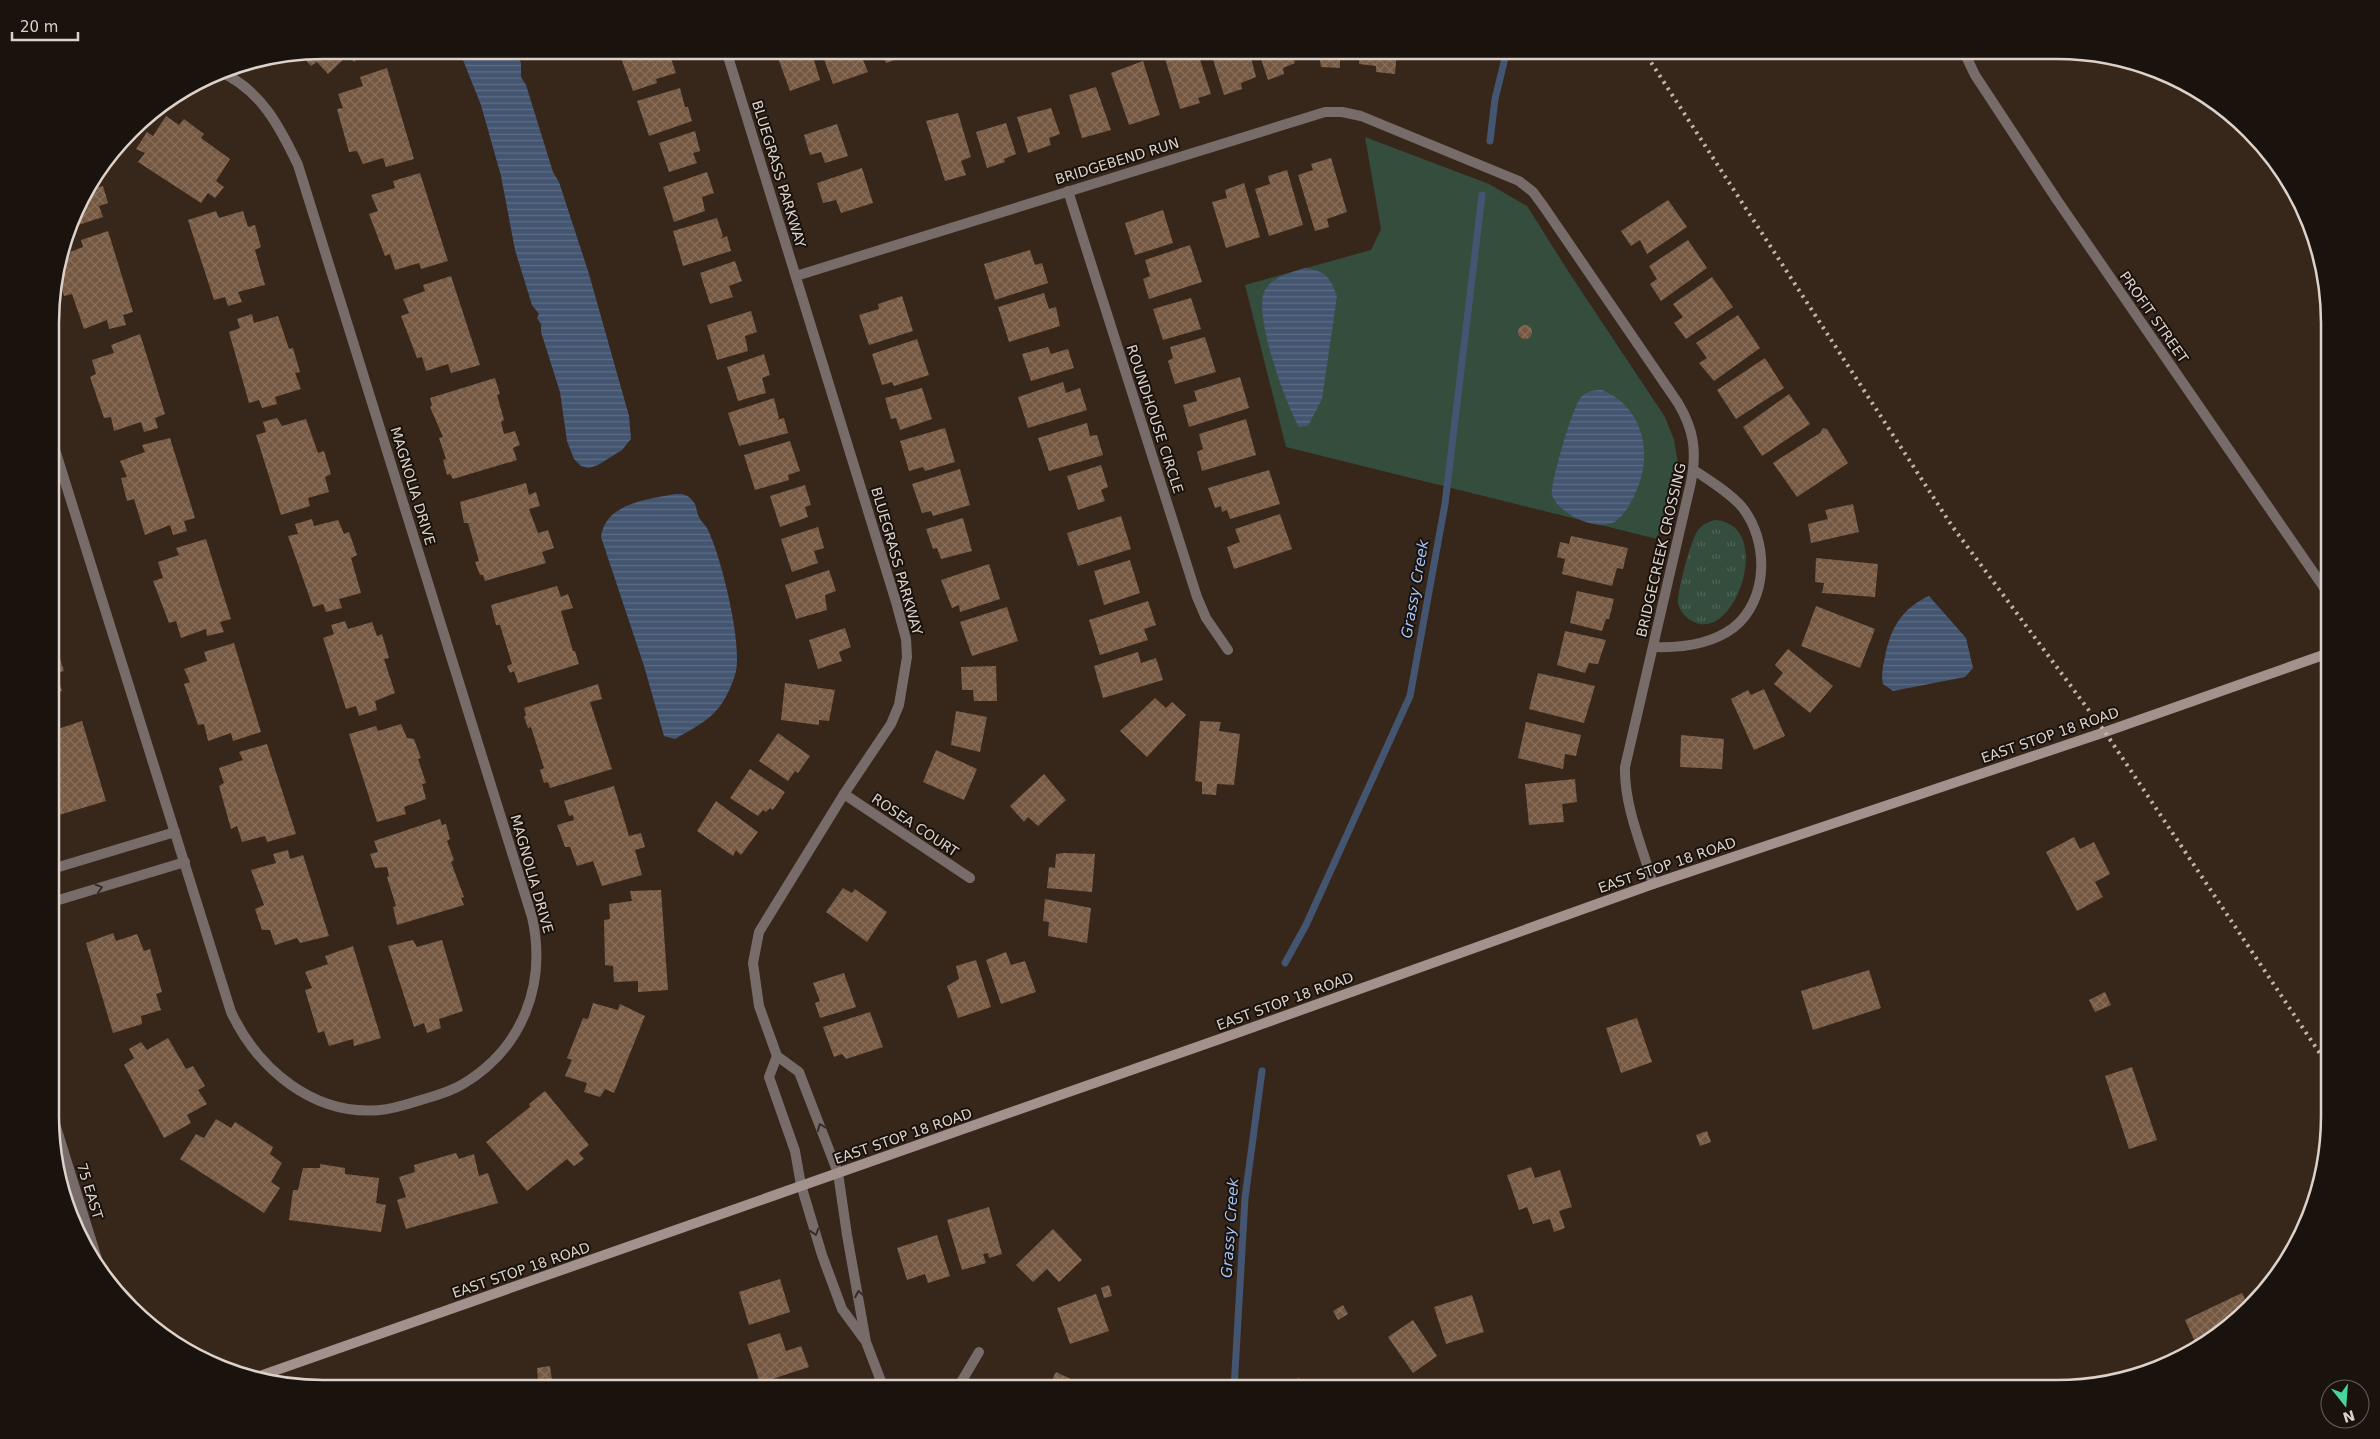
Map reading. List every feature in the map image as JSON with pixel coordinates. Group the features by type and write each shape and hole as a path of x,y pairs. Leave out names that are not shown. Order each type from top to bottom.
{"street":[{"name":"BLUEGRASS PARKWAY","path":"729,59 903,623 907,657 904,682 892,724 844,794 759,932 753,963 754,972 759,1006 777,1056"},
{"name":"PROFIT STREET","path":"1968,59 2022,148 2321,583"},
{"name":"MAGNOLIA DRIVE","path":"59,462 231,1012 240,1031 265,1065 296,1089 313,1098 356,1110 380,1110 446,1093 463,1085 507,1046 526,1013 532,997 538,955 532,917 298,165 283,133 263,104 251,92 227,77"},
{"name":"BRIDGEBEND RUN","path":"796,276 1325,112 1342,112 1361,116 1518,181"},
{"name":"BRIDGECREEK CROSSING","path":"1518,181 1532,192 1544,207 1678,403 1687,418 1692,433 1696,458 1694,470 1625,766 1625,783 1653,884"},
{"name":"ROUNDHOUSE CIRCLE","path":"1068,191 1197,597 1206,618 1228,650"},
{"path":"1653,646 1676,648 1696,645 1732,628 1744,616 1760,584 1762,562 1759,544 1742,508 1727,493 1694,470"},
{"name":"EAST STOP 18 ROAD","path":"266,1374 1234,1034 1653,884 2105,732 2321,656"},
{"name":"ROSEA COURT","path":"844,794 970,878"},
{"path":"59,867 175,832"},
{"path":"59,900 185,862"},
{"path":"866,1342 842,1309 822,1255 801,1185 794,1151 769,1078 777,1056 799,1072 838,1173 866,1342 881,1380"},
{"name":"75 EAST","path":"60,1139 93,1246"},
{"path":"962,1380 979,1352"}],"green space":[{"path":"1365,137 1489,184 1527,206 1665,417 1674,440 1678,463 1657,539 1286,447 1245,285 1371,250 1381,229"},
{"path":"1715,520 1733,527 1743,541 1746,560 1742,581 1734,601 1722,616 1708,624 1692,621 1687,618 1680,609 1678,597 1695,535 1702,526"}],"water":[{"path":"463,59 519,59 521,77 526,85 553,172 559,182 589,274 629,416 631,439 622,450 598,465 589,468 581,466 574,459 567,441 560,392 541,332 541,324 537,318 539,314 532,305 515,250 501,176 481,105"},
{"path":"1305,268 1323,273 1329,279 1337,296 1322,399 1308,426 1299,427 1286,399 1272,358 1263,318 1262,301 1268,285 1283,276"},
{"path":"1602,390 1617,398 1628,409 1642,435 1644,450 1640,481 1629,506 1616,521 1600,525 1580,520 1562,509 1552,495 1552,488 1558,462 1577,403 1586,393"},
{"path":"675,494 686,495 694,502 699,517 707,528 713,543 730,602 737,662 730,688 719,707 705,721 675,739 664,736 644,666 601,537 604,526 619,510 641,501"},
{"path":"1929,596 1966,638 1973,668 1965,677 1893,691 1883,684 1882,677 1890,637 1905,613"}],"building":[{"path":"305,59 344,59 328,74 317,62 311,66"},
{"path":"621,59 671,59 676,73 656,79 657,83 633,91"},
{"path":"778,59 814,59 820,80 790,91"},
{"path":"824,59 863,59 868,72 833,84"},
{"path":"884,59 897,59 886,63"},
{"path":"1165,59 1200,59 1211,94 1198,98 1200,103 1180,109"},
{"path":"1213,59 1251,59 1256,77 1241,83 1242,89 1224,95"},
{"path":"1261,59 1294,59 1295,63 1283,68 1284,74 1268,80"},
{"path":"1340,59 1340,68 1321,67 1320,60 1312,60"},
{"path":"1359,59 1396,59 1395,74 1376,72 1376,66 1359,64"},
{"path":"1143,61 1160,115 1129,125 1111,73"},
{"path":"387,68 414,159 386,167 383,158 363,164 357,151 349,152 337,109 343,108 338,94 363,86 360,77"},
{"path":"1096,87 1111,130 1082,138 1069,95"},
{"path":"680,88 685,107 688,107 692,121 649,136 637,101"},
{"path":"1051,108 1060,134 1049,138 1051,145 1028,153 1017,117"},
{"path":"958,113 971,157 961,161 966,175 945,181 926,121"},
{"path":"166,116 179,125 184,119 204,134 201,138 230,159 216,181 224,187 215,198 208,193 201,203 138,162 145,153 136,149 147,132 153,136"},
{"path":"1006,123 1016,154 1004,159 1005,162 987,168 976,132"},
{"path":"837,124 848,156 825,163 821,152 810,155 804,135"},
{"path":"695,131 700,151 693,153 697,163 669,172 659,143"},
{"path":"1331,158 1347,212 1327,219 1329,227 1315,231 1298,175 1313,170 1311,164"},
{"path":"862,168 873,203 841,213 836,200 823,203 817,183"},
{"path":"1287,170 1303,225 1269,236 1255,189 1270,184 1268,176"},
{"path":"707,172 714,193 702,197 705,211 674,222 663,187"},
{"path":"420,173 448,261 421,269 419,263 395,270 390,254 385,256 369,214 378,211 371,195 395,188 393,181"},
{"path":"1244,183 1260,237 1226,248 1212,202 1227,198 1225,190"},
{"path":"103,186 108,203 99,206 103,217 78,225 96,188"},
{"path":"1668,200 1687,227 1647,254 1640,240 1631,246 1621,231"},
{"path":"1163,210 1173,243 1135,255 1125,223"},
{"path":"216,211 219,218 243,211 248,227 255,225 261,247 255,250 265,285 238,292 242,302 228,306 225,297 214,300 188,220"},
{"path":"717,218 723,236 720,239 727,236 731,251 683,266 673,231"},
{"path":"108,231 133,312 123,315 126,325 109,329 107,320 84,329 72,294 64,296 61,287 69,252 83,247 81,240"},
{"path":"1688,240 1707,268 1661,301 1650,284 1657,279 1649,266"},
{"path":"1190,245 1202,282 1149,299 1143,279 1150,276 1145,260"},
{"path":"1030,250 1035,265 1042,263 1048,283 995,300 984,264"},
{"path":"735,261 742,281 729,286 733,297 710,304 700,273"},
{"path":"451,276 480,365 451,373 448,364 426,371 422,357 417,358 401,316 409,313 403,299 425,291 423,285"},
{"path":"1712,277 1733,307 1686,339 1674,323 1683,317 1673,304"},
{"path":"1044,293 1049,309 1056,307 1060,326 1009,342 998,307"},
{"path":"902,296 913,331 869,345 859,315 879,309 878,304"},
{"path":"1191,298 1201,329 1163,340 1153,309"},
{"path":"751,311 757,332 745,336 748,351 717,360 707,325"},
{"path":"252,314 254,323 278,316 289,349 293,348 300,372 295,373 301,389 275,397 277,404 262,408 259,400 249,403 229,332 240,328 237,319"},
{"path":"1738,315 1760,348 1714,381 1699,363 1707,358 1696,343"},
{"path":"1522,325 1528,325 1532,332 1528,339 1522,339 1518,335 1518,329"},
{"path":"140,334 165,414 155,418 158,428 144,432 141,422 114,431 111,417 104,418 90,377 96,374 92,360 114,353 111,345"},
{"path":"1205,337 1216,372 1175,384 1168,361 1173,358 1170,347"},
{"path":"917,339 929,375 894,386 892,382 882,385 872,354"},
{"path":"1048,347 1051,354 1068,349 1074,368 1031,381 1022,354"},
{"path":"764,354 770,375 762,378 766,393 738,401 727,367"},
{"path":"1765,358 1784,388 1736,419 1717,390"},
{"path":"1240,377 1249,408 1189,427 1183,405 1197,401 1194,391"},
{"path":"495,378 500,394 497,395 504,420 501,422 504,434 515,431 520,445 513,448 517,460 453,479 450,474 447,475 443,460 446,459 439,438 443,437 430,407 432,405 430,398"},
{"path":"1063,382 1066,393 1080,388 1087,410 1028,428 1018,397"},
{"path":"922,388 932,419 900,430 896,418 891,419 885,398"},
{"path":"1789,394 1810,424 1762,456 1743,427"},
{"path":"774,398 779,418 777,420 784,418 788,433 739,446 728,413"},
{"path":"277,418 282,426 306,419 318,453 324,451 331,474 325,477 329,492 308,498 310,506 281,515 256,435 266,432 263,422"},
{"path":"1246,419 1256,455 1202,471 1197,452 1203,449 1199,434"},
{"path":"1087,423 1090,436 1097,435 1103,455 1049,471 1038,438"},
{"path":"945,428 955,462 925,471 923,467 909,471 900,441"},
{"path":"1823,428 1827,429 1848,463 1797,497 1773,463 1820,433"},
{"path":"170,438 195,518 184,521 187,531 173,535 170,525 145,535 134,499 127,501 121,478 127,477 120,461 145,452 142,445"},
{"path":"790,441 800,471 788,475 789,480 755,490 744,455"},
{"path":"1101,465 1108,487 1101,490 1105,501 1078,510 1067,476"},
{"path":"960,469 970,505 933,516 931,511 922,513 912,484"},
{"path":"1269,470 1280,504 1230,519 1227,510 1222,512 1221,506 1215,508 1208,488"},
{"path":"526,483 529,495 536,492 540,506 529,509 538,533 548,530 554,548 542,552 546,563 485,581 483,575 480,575 475,562 479,561 468,523 464,523 460,502"},
{"path":"805,485 811,505 805,507 808,517 780,527 770,496"},
{"path":"1853,504 1859,532 1811,543 1808,524 1828,519 1825,510"},
{"path":"1280,514 1292,549 1234,569 1227,547 1240,542 1235,529"},
{"path":"1121,516 1131,549 1078,566 1067,533"},
{"path":"963,518 972,551 941,559 937,548 933,549 926,529"},
{"path":"312,519 314,526 338,520 344,534 349,532 357,555 351,558 361,593 339,599 342,608 326,612 323,604 313,607 288,536 298,534 295,524"},
{"path":"818,527 824,548 814,551 818,563 792,572 781,539"},
{"path":"1571,536 1628,548 1623,569 1617,568 1612,586 1562,574 1565,559 1557,557 1560,542 1569,544"},
{"path":"206,539 231,619 220,622 224,632 207,636 206,629 181,638 176,621 169,623 153,581 163,578 158,562 179,555 176,548"},
{"path":"1816,558 1878,564 1875,597 1822,593 1824,583 1815,582"},
{"path":"1130,560 1140,593 1104,605 1094,571"},
{"path":"989,564 1000,599 960,612 959,605 952,608 941,580"},
{"path":"829,570 836,591 825,595 827,610 796,619 785,585"},
{"path":"557,586 561,597 568,594 573,608 561,611 573,651 575,651 579,664 518,683 514,671 510,673 507,666 512,664 500,625 496,625 491,605"},
{"path":"1577,591 1614,599 1609,619 1606,619 1602,631 1570,623"},
{"path":"1148,601 1156,625 1144,629 1148,640 1100,655 1089,620"},
{"path":"1816,606 1875,629 1860,668 1801,646"},
{"path":"1007,607 1018,641 972,656 960,622"},
{"path":"345,621 348,629 372,622 377,636 382,634 389,658 384,659 395,693 375,701 377,710 359,716 356,706 346,709 323,638 334,634 331,625"},
{"path":"845,628 851,647 839,652 842,661 818,669 809,640"},
{"path":"1565,631 1606,640 1598,664 1589,663 1585,673 1557,665"},
{"path":"234,643 261,732 233,741 231,733 208,741 204,724 198,725 184,684 190,682 184,669 207,661 204,652"},
{"path":"1788,649 1833,686 1810,713 1774,684 1783,673 1775,665"},
{"path":"1138,652 1141,663 1156,658 1163,680 1103,698 1094,666"},
{"path":"59,656 64,671 59,672"},
{"path":"996,666 997,701 974,701 973,690 962,690 961,667"},
{"path":"1538,673 1595,686 1584,723 1529,709"},
{"path":"785,683 835,690 829,721 819,720 819,725 781,720"},
{"path":"598,684 602,699 590,702 612,769 550,788 548,782 544,783 540,770 544,768 531,727 528,728 524,717 526,715 524,708"},
{"path":"1764,689 1785,736 1754,750 1731,699 1748,690 1751,695"},
{"path":"1155,698 1166,708 1172,702 1186,715 1147,757 1120,731"},
{"path":"956,711 987,717 980,752 951,745"},
{"path":"82,721 106,801 59,815 59,729"},
{"path":"1200,721 1221,722 1219,731 1240,734 1234,785 1217,784 1216,795 1202,794 1202,782 1195,781"},
{"path":"1526,722 1581,735 1576,756 1565,754 1563,769 1518,758"},
{"path":"401,724 407,738 414,739 421,758 418,759 426,783 422,784 426,799 404,807 406,814 377,822 349,734 376,726 378,731"},
{"path":"778,733 810,756 798,773 795,771 788,781 759,761"},
{"path":"1681,735 1724,739 1722,769 1680,767"},
{"path":"267,744 296,834 267,842 265,836 242,842 237,826 231,829 219,786 224,783 219,768 243,760 239,752"},
{"path":"936,750 977,769 964,800 923,782"},
{"path":"750,769 785,792 773,810 770,808 766,812 763,810 758,816 730,798"},
{"path":"1044,774 1066,800 1038,826 1028,817 1024,822 1010,806"},
{"path":"1575,779 1577,802 1562,804 1564,822 1529,825 1525,784"},
{"path":"614,786 629,836 641,833 645,847 635,850 642,875 602,886 593,861 577,866 570,847 565,847 557,825 574,820 573,815 569,816 564,801"},
{"path":"716,801 758,832 741,855 736,850 733,856 697,831"},
{"path":"440,819 442,825 446,824 450,839 447,841 454,860 451,862 464,897 461,898 464,905 397,925 393,907 396,906 387,877 389,876 387,867 375,868 370,854 378,852 374,841"},
{"path":"2074,837 2080,849 2094,842 2110,874 2095,882 2103,897 2077,911 2046,852"},
{"path":"288,850 290,859 303,855 329,936 300,943 297,938 275,945 270,930 262,930 255,909 264,905 251,870 276,863 273,854"},
{"path":"1056,854 1095,854 1092,892 1047,888 1049,867 1055,868"},
{"path":"843,888 852,893 855,889 887,912 867,942 826,912"},
{"path":"661,890 668,990 638,992 638,981 614,982 613,966 605,965 604,920 610,919 609,904 632,901 630,891"},
{"path":"1045,899 1091,908 1087,943 1048,936 1049,922 1043,921"},
{"path":"113,933 116,941 137,934 144,951 150,949 162,992 156,994 161,1010 141,1016 142,1024 113,1033 86,943"},
{"path":"413,940 417,947 442,940 463,1011 439,1019 441,1028 427,1033 424,1023 414,1027 388,946"},
{"path":"353,946 381,1038 354,1046 353,1039 329,1046 324,1031 318,1033 305,990 312,988 305,972 328,964 325,956"},
{"path":"1006,952 1011,965 1025,961 1036,992 1001,1004 986,960"},
{"path":"976,960 991,1007 958,1018 947,986 959,979 956,966"},
{"path":"1869,970 1881,1008 1813,1030 1801,991"},
{"path":"844,973 856,1007 820,1018 815,1003 820,1001 813,983"},
{"path":"2105,992 2111,1005 2095,1012 2089,1000"},
{"path":"593,1003 618,1010 620,1004 645,1016 614,1093 605,1089 600,1097 584,1092 587,1083 565,1076 572,1060 567,1058 583,1018 588,1019"},
{"path":"870,1012 883,1047 846,1059 842,1054 834,1057 823,1027"},
{"path":"1637,1018 1652,1062 1621,1073 1606,1028"},
{"path":"168,1038 186,1069 193,1066 205,1086 198,1090 207,1104 187,1115 191,1123 164,1138 124,1065 134,1058 129,1049 141,1042 147,1050"},
{"path":"2132,1067 2157,1140 2129,1149 2105,1076"},
{"path":"545,1091 589,1145 579,1153 584,1159 574,1166 567,1159 527,1191 486,1142 530,1107 529,1104"},
{"path":"216,1119 231,1128 235,1122 273,1147 270,1154 282,1163 271,1182 280,1188 264,1213 180,1159 196,1134 204,1138"},
{"path":"1707,1131 1711,1142 1700,1146 1696,1135"},
{"path":"456,1153 459,1159 474,1154 479,1176 488,1173 498,1203 406,1229 397,1200 406,1197 399,1177 415,1172 414,1165"},
{"path":"320,1164 345,1168 345,1174 379,1178 376,1203 386,1205 381,1232 289,1220 293,1190 298,1190 303,1168 320,1168"},
{"path":"1531,1167 1535,1178 1560,1170 1572,1207 1559,1211 1565,1228 1554,1232 1550,1219 1533,1224 1527,1207 1519,1210 1507,1175"},
{"path":"989,1207 1002,1254 989,1258 988,1253 983,1254 986,1263 962,1270 947,1220"},
{"path":"1053,1229 1082,1260 1059,1282 1047,1269 1033,1282 1016,1265"},
{"path":"937,1235 950,1276 928,1283 925,1274 907,1280 897,1248"},
{"path":"780,1279 790,1312 749,1325 739,1292"},
{"path":"1109,1285 1112,1296 1104,1298 1101,1288"},
{"path":"2242,1293 2246,1301 2218,1326 2195,1341 2185,1320"},
{"path":"1096,1294 1109,1331 1070,1344 1057,1308"},
{"path":"1472,1295 1484,1332 1446,1344 1434,1307"},
{"path":"1343,1305 1348,1314 1338,1320 1333,1311"},
{"path":"1413,1320 1437,1356 1413,1373 1388,1337"},
{"path":"780,1333 786,1351 801,1346 809,1367 769,1380 759,1380 747,1344"},
{"path":"550,1366 552,1380 532,1380 538,1379 537,1368"},
{"path":"1056,1372 1073,1380 1052,1380"}],"waterway":[{"name":"Grassy Creek","path":"1490,141 1495,99 1505,59"},
{"name":"Grassy Creek","path":"1285,963 1306,925 1410,696 1445,504 1482,195"},
{"name":"Grassy Creek","path":"1235,1380 1245,1198 1262,1071"}],"railway":[{"path":"1649,59 1952,526 2105,732 2321,1055"}]}
